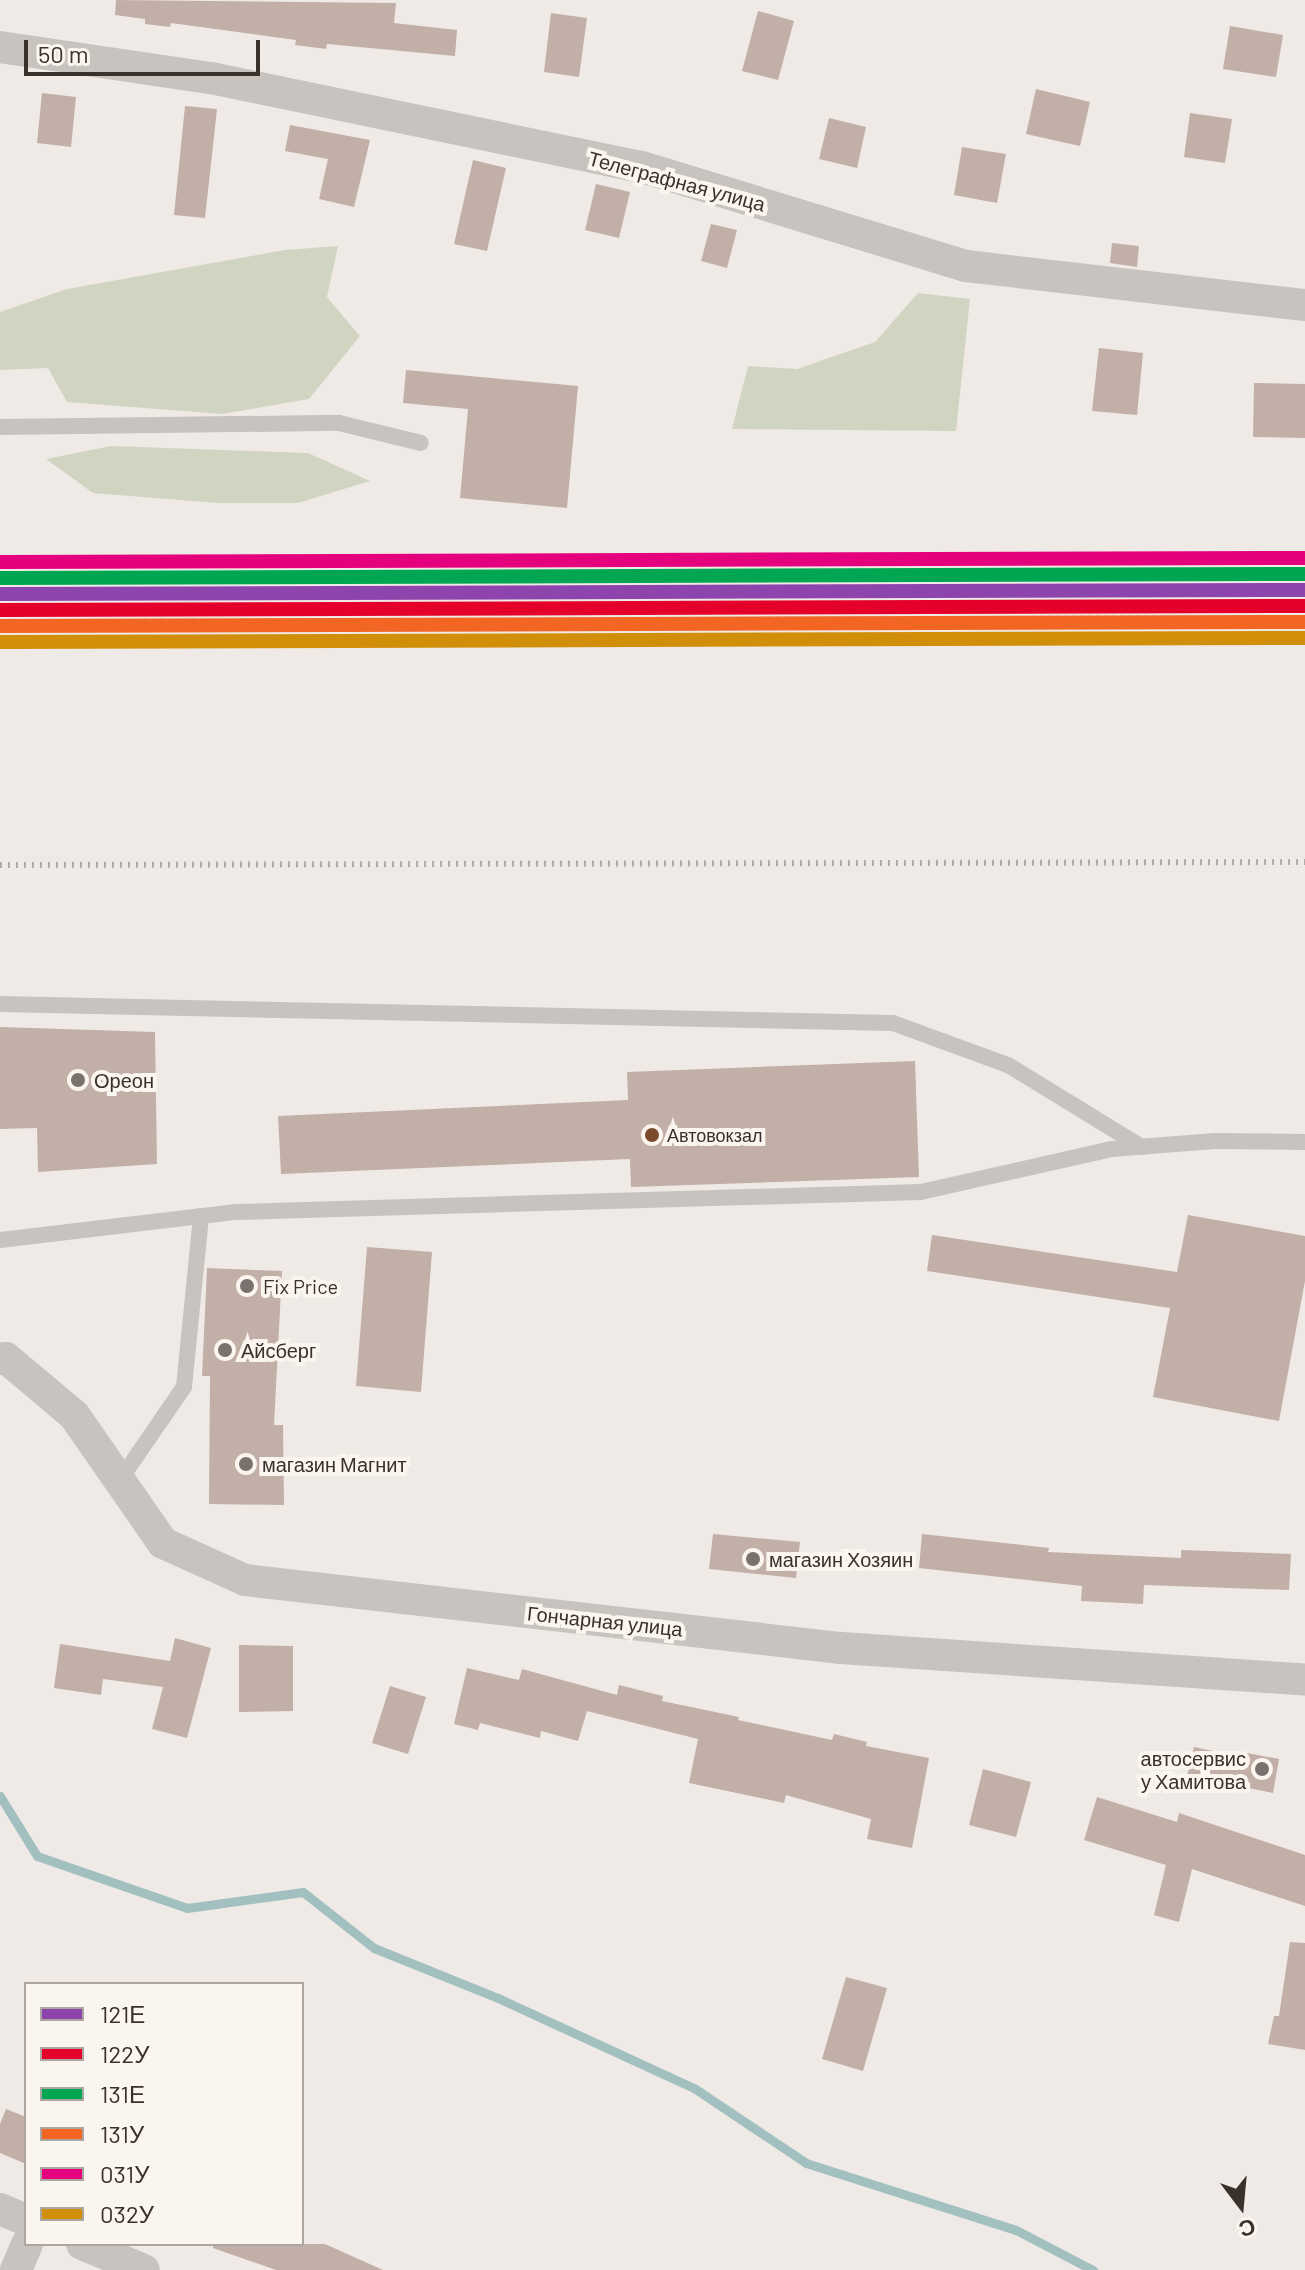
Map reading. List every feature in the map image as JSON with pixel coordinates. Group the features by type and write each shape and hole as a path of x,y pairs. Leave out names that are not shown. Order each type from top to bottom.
{"street":[{"name":"Телеграфная улица","path":"0,47 211,78 642,167 966,266 1305,305"},
{"name":"Гончарная улица","path":"0,1359 6,1358 74,1415 163,1543 245,1580 841,1648 1305,1680"},
{"path":"0,2209 24,2219"},
{"path":"16,2270 26,2246"},
{"path":"87,2246 144,2270"}],"lane":[{"path":"0,427 339,423 421,443"},
{"path":"0,1004 893,1023 1008,1065 1142,1147"},
{"path":"0,1240 236,1212 921,1192 1112,1149 1215,1141 1305,1142"},
{"path":"120,1480 184,1387 201,1216"}],"green space":[{"path":"338,246 327,297 360,336 309,399 222,414 67,402 48,368 0,370 0,312 67,289 285,250"},
{"path":"918,293 970,299 956,431 732,429 748,366 797,369 875,342"},
{"path":"111,446 308,453 370,481 298,503 217,503 93,493 46,459"}],"building":[{"path":"116,0 396,3 394,23 457,30 455,56 327,44 326,49 295,45 296,40 171,23 170,27 145,24 145,19 115,15"},
{"path":"758,11 794,21 778,80 742,71"},
{"path":"551,13 587,18 579,77 544,72"},
{"path":"1230,26 1283,35 1276,77 1223,69"},
{"path":"1036,89 1090,102 1080,146 1026,134"},
{"path":"42,93 76,97 71,147 37,143"},
{"path":"185,106 217,109 205,218 174,215"},
{"path":"1190,113 1232,119 1225,163 1184,157"},
{"path":"829,118 866,127 857,168 819,159"},
{"path":"290,125 370,140 354,207 319,199 328,159 285,151"},
{"path":"962,147 1006,154 997,203 954,195"},
{"path":"473,160 506,168 487,251 454,244"},
{"path":"596,184 630,192 619,238 585,230"},
{"path":"711,224 737,230 727,268 701,261"},
{"path":"1112,243 1139,246 1137,267 1110,263"},
{"path":"1099,348 1143,353 1137,415 1092,411"},
{"path":"406,370 578,386 567,508 460,498 468,409 403,403"},
{"path":"1254,383 1305,384 1305,438 1253,437"},
{"name":"Ореон","path":"0,1027 155,1032 157,1164 38,1172 37,1128 0,1129"},
{"path":"915,1061 919,1177 631,1187 630,1159 281,1174 278,1116 628,1100 627,1072"},
{"path":"1188,1215 1305,1236 1305,1281 1279,1421 1153,1397 1170,1308 927,1271 932,1235 1177,1272"},
{"path":"367,1247 432,1252 421,1392 356,1386"},
{"path":"207,1268 282,1271 274,1425 283,1425 284,1505 209,1504 210,1376 202,1376"},
{"path":"713,1534 800,1542 796,1578 709,1569"},
{"path":"922,1534 1049,1548 1048,1552 1181,1558 1181,1550 1291,1554 1289,1590 1144,1585 1143,1604 1081,1601 1082,1586 919,1568"},
{"path":"175,1638 211,1648 187,1738 152,1729 163,1687 103,1679 101,1695 54,1688 60,1644 170,1661"},
{"path":"239,1645 293,1646 293,1711 239,1712"},
{"path":"467,1668 519,1680 522,1669 617,1695 619,1685 663,1696 662,1701 739,1717 738,1720 832,1740 834,1734 867,1742 866,1746 929,1758 912,1848 867,1839 871,1819 786,1795 784,1803 689,1783 698,1739 587,1711 578,1741 541,1731 540,1738 480,1723 478,1730 454,1724"},
{"path":"390,1686 426,1697 408,1754 372,1743"},
{"path":"1194,1747 1246,1758 1247,1753 1279,1759 1273,1793 1187,1776"},
{"path":"983,1769 1031,1782 1016,1837 969,1825"},
{"path":"1097,1797 1177,1822 1179,1813 1305,1855 1305,1906 1192,1869 1179,1922 1154,1915 1166,1865 1084,1840"},
{"path":"1290,1942 1305,1943 1305,2050 1268,2044 1274,2016 1279,2016"},
{"path":"846,1977 887,1988 863,2071 822,2059"},
{"path":"6,2109 24,2116 24,2163 0,2153 0,2124"},
{"path":"325,2244 383,2270 276,2270 213,2248"}],"waterway":[{"path":"0,1796 37,1856 187,1908 303,1892 374,1948 498,1998 694,2088 806,2163 1016,2230 1093,2270"}],"railway":[{"path":"0,622 1305,618"},
{"path":"0,865 1305,862"}],"transit line":[{"name":"031У","path":"0,562 1305,558"},
{"name":"131Е","path":"0,578 1305,574"},
{"name":"121Е","path":"0,594 1305,590"},
{"name":"122У","path":"0,610 1305,606"},
{"name":"131У","path":"0,626 1305,622"},
{"name":"032У","path":"0,642 1305,638"}],"place":[{"name":"Ореон","path":"78,1080"},
{"name":"Автовокзал","path":"652,1135"},
{"name":"Fix Price","path":"247,1286"},
{"name":"Айсберг","path":"225,1350"},
{"name":"магазин Магнит","path":"246,1464"},
{"name":"магазин Хозяин","path":"753,1559"},
{"name":"автосервис у Хамитова","path":"1262,1769"}]}
